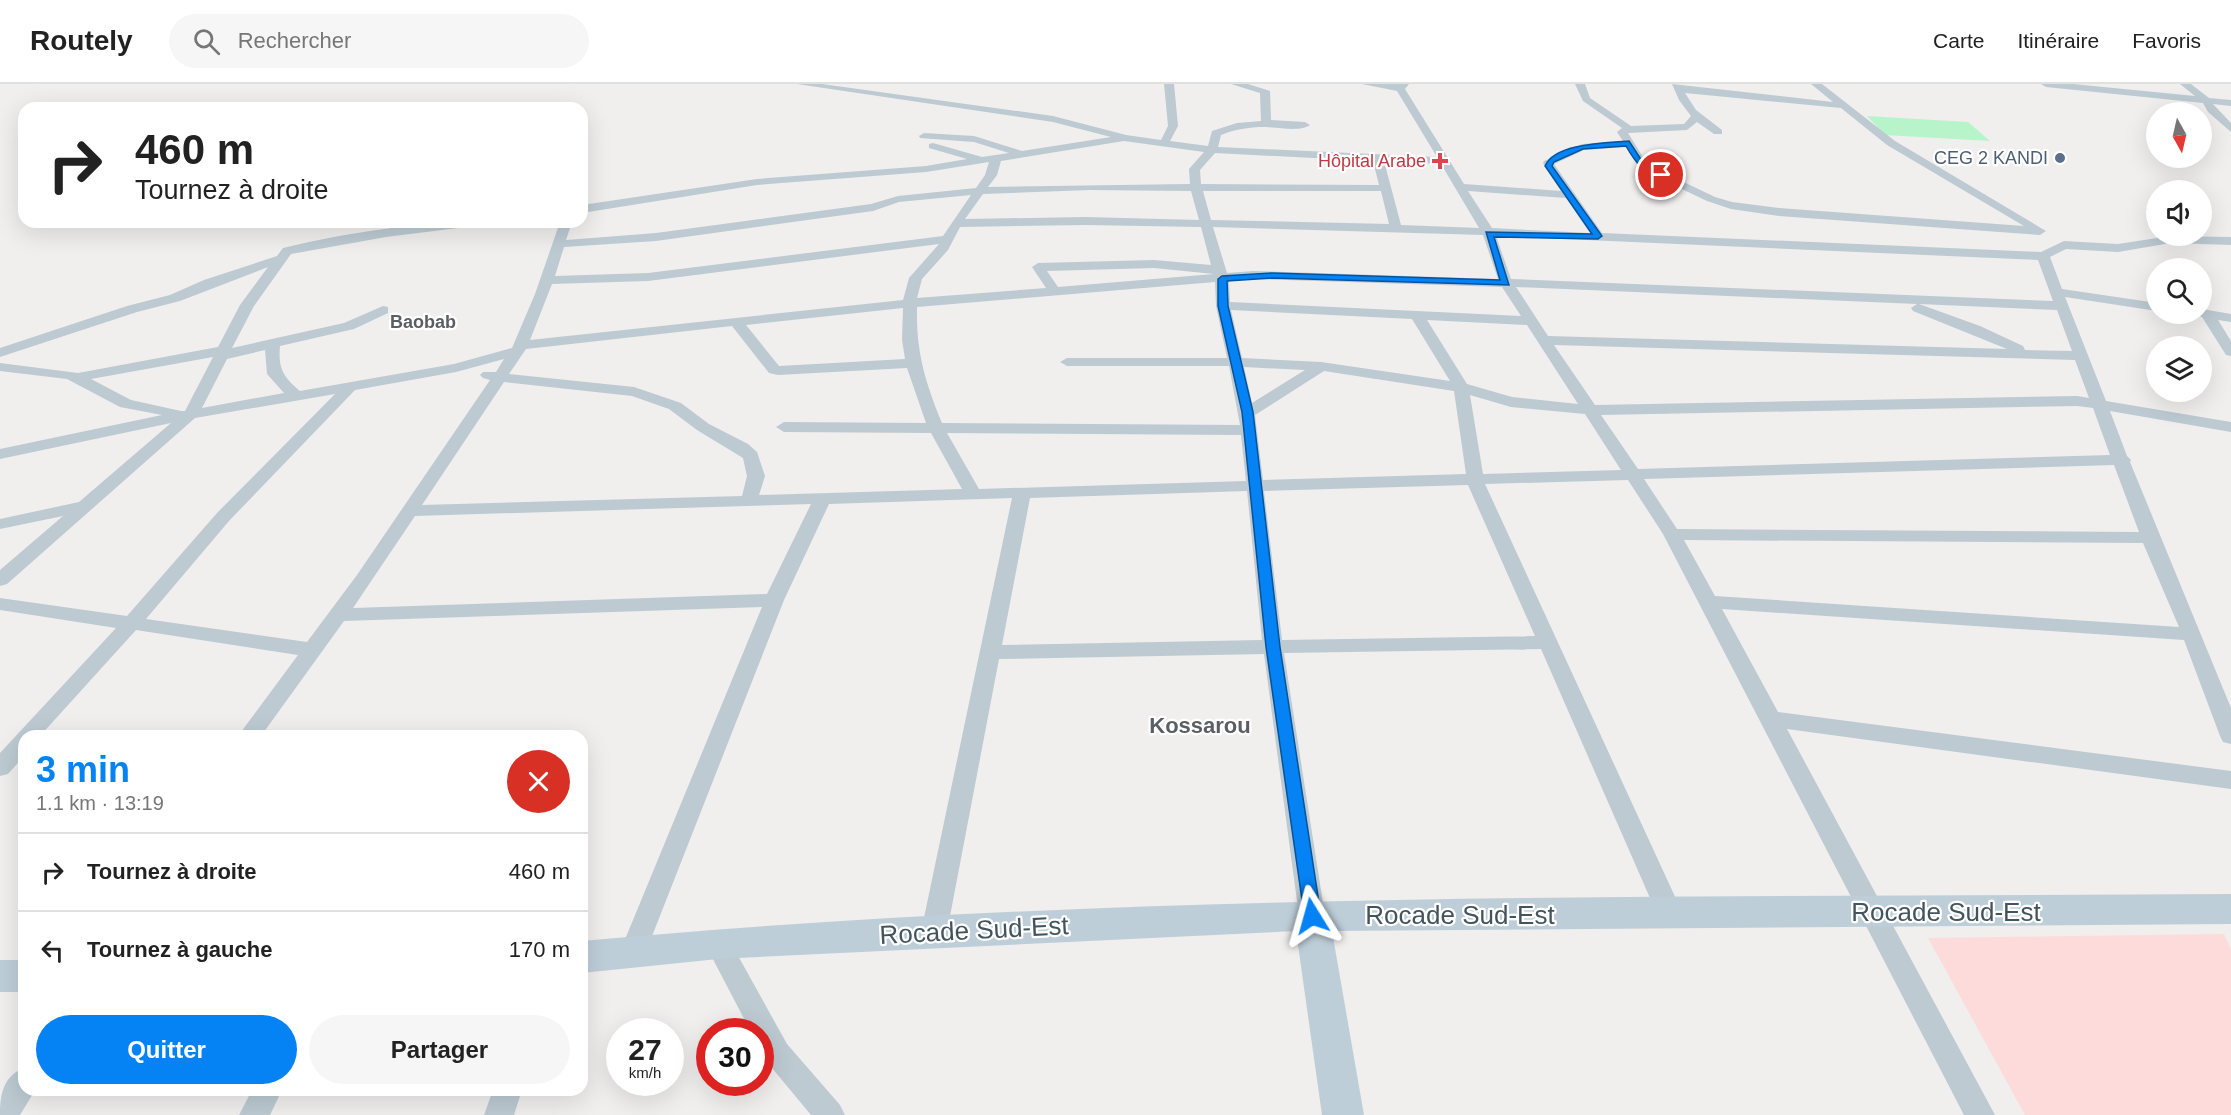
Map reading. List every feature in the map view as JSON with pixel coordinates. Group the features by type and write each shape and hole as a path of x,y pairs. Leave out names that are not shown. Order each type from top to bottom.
{"street":[{"path":"802,84 1053,119 1126,138 1212,150 1377,156 1444,161"},
{"path":"1164,143 1173,126 1169,84"},
{"path":"1236,84 1265,91 1266,123"},
{"path":"1367,84 1401,86 1489,234 1506,283 1672,534 1980,1115"},
{"path":"1580,84 1586,99 1629,129"},
{"path":"1816,84 1892,143 2064,245 2118,248 2171,239 2231,241"},
{"path":"2046,84 2231,103"},
{"path":"2185,84 2206,100 2211,110 2231,129"},
{"path":"1718,132 1695,117 1679,97 1678,86 1847,106"},
{"path":"1695,117 1687,127 1629,129 1622,132 1644,166 1731,205 1779,212 2040,231"},
{"path":"1305,125 1266,123 1225,129 1216,133 1212,150 1194,169 1196,188 1221,274 1223,306 1247,412 1273,647 1343,1115"},
{"path":"924,136 970,136 993,141 1021,154"},
{"path":"588,208 713,188 926,169 1126,138"},
{"path":"1598,236 1549,166 1551,161 1582,147 1629,144"},
{"path":"933,146 983,160"},
{"path":"1377,156 1396,228"},
{"path":"973,494 936,428 912,363 909,340 910,292 916,278 949,239 956,223 991,175 996,158"},
{"path":"861,174 869,185"},
{"path":"559,244 656,237 773,222 928,196 980,191 1051,187 1385,188"},
{"path":"1460,187 1569,195"},
{"path":"885,192 928,196"},
{"path":"956,223 1086,221 1396,228 1489,234 1598,236 2043,256 2064,245"},
{"path":"0,580 187,415 224,352 247,305 287,251 426,228"},
{"path":"253,730 313,650 410,511 518,348 542,294 564,228"},
{"path":"547,280 575,281 667,274 949,239"},
{"path":"2043,256 2123,460 2150,538 2192,634 2231,736"},
{"path":"0,352 121,312 175,298 209,283 280,259"},
{"path":"1055,292 1038,267 1154,264 1221,274"},
{"path":"0,454 187,415 456,368 518,348 910,303 1055,292 1221,274 1506,283 1920,302 2060,299 2146,306"},
{"path":"542,294 575,281"},
{"path":"1895,301 1936,314 2025,353"},
{"path":"1920,302 1936,314"},
{"path":"1223,306 1531,321"},
{"path":"78,377 273,344 349,326 383,310"},
{"path":"1416,314 1463,395 1475,480 1670,914"},
{"path":"2212,315 2231,318"},
{"path":"736,322 774,370 778,371 912,363"},
{"path":"2212,324 2231,352"},
{"path":"1544,340 2083,356"},
{"path":"273,344 270,363 274,377 297,396"},
{"path":"1067,362 1235,362 1321,366 1463,395 1591,410 2077,401 2231,427"},
{"path":"1259,363 1281,390"},
{"path":"1247,412 1321,366"},
{"path":"0,367 59,372 78,377 126,405 187,415"},
{"path":"456,368 497,378 634,392 675,406 703,427 742,448 751,456 756,476 749,501"},
{"path":"34,730 132,623 223,517 350,387"},
{"path":"784,427 1249,430"},
{"path":"410,511 2123,460"},
{"path":"934,932 1022,493"},
{"path":"632,954 774,600 822,499"},
{"path":"0,524 84,506"},
{"path":"1672,534 2150,538"},
{"path":"336,615 774,600"},
{"path":"1708,602 2192,634"},
{"path":"0,604 313,650"},
{"path":"990,651 1548,642"},
{"path":"1769,718 2231,780"},
{"path":"0,768 18,748"},
{"name":"Rocade Sud-Est","path":"588,957 718,944 934,932 1312,916 2231,909"},
{"path":"718,944 777,1053 830,1115"},
{"path":"0,976 18,976"},
{"path":"3,1115 18,1091"},
{"path":"254,1115 265,1096"},
{"path":"499,1115 506,1096"}],"shaded area":[{"path":"2224,934 2231,949 2231,1115 2025,1115 1928,938"}],"green space":[{"path":"1867,116 1968,122 1990,141 1885,135"}],"place":[{"name":"CEG 2 KANDI","path":"2060,158"},
{"name":"Hôpital Arabe","path":"1440,161"}],"district":[{"name":"Baobab","path":"423,322"},
{"name":"Kossarou","path":"1200,725"}],"route":[{"path":"1312,916 1273,647 1247,412 1223,306 1222,279 1272,275 1506,283 1489,234 1598,236 1548,163 1582,147 1629,144 1639,163 1661,175"}]}
